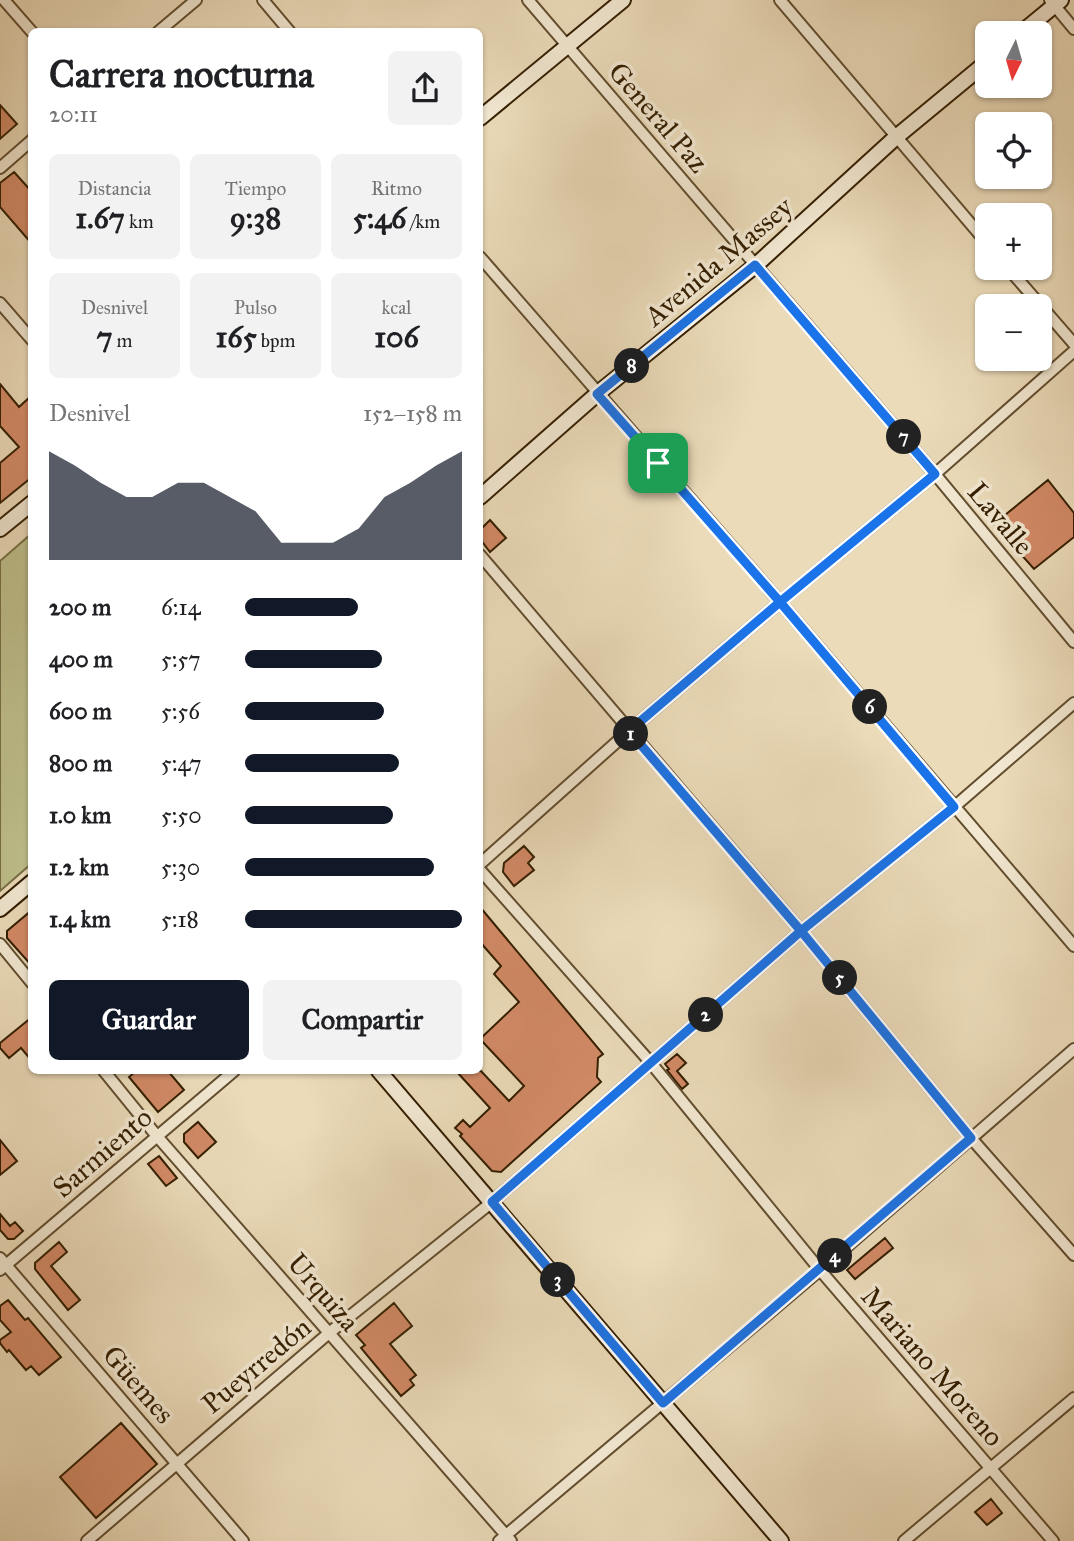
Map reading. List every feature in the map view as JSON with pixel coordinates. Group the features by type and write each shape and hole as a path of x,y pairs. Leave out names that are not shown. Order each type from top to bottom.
{"main road":[{"path":"483,116 623,0"},
{"path":"1034,21 1055,2"},
{"name":"Avenida Massey","path":"483,494 597,394 755,265 895,138 975,72"},
{"path":"0,529 28,506"},
{"path":"0,909 28,885"},
{"path":"382,1074 781,1541"}],"street":[{"path":"4,0 28,28"},
{"path":"163,28 196,0"},
{"path":"263,0 287,28"},
{"name":"General Paz","path":"528,0 755,265"},
{"path":"780,0 975,229"},
{"path":"1055,2 1074,29"},
{"path":"0,168 28,144"},
{"path":"483,261 1074,946"},
{"name":"Lavalle","path":"755,265 935,474 1074,642"},
{"path":"1018,280 1074,344"},
{"path":"0,303 28,335"},
{"path":"483,861 629,731 935,474 1074,351"},
{"path":"483,559 801,931 971,1138 1074,1255"},
{"name":"Pueyrredón","path":"87,1541 329,1333 492,1202 801,931 954,807 1074,703"},
{"name":"Mariano Moreno","path":"483,873 651,1063 820,1270 1053,1541"},
{"path":"0,944 28,978"},
{"path":"505,1539 1074,1049"},
{"name":"Urquiza","path":"106,1074 505,1539"},
{"name":"Sarmiento","path":"2,1264 229,1074"},
{"name":"Güemes","path":"2,1264 243,1541"},
{"path":"904,1541 1074,1398"}],"green space":[{"path":"28,537 28,867 0,891 0,561"}],"building":[{"path":"0,105 17,124 0,139"},
{"path":"14,172 28,188 28,239 0,207 0,183"},
{"path":"0,384 19,407 28,399 28,480 0,503 0,463 19,447 0,426"},
{"path":"1048,480 1074,513 1074,537 1034,569 994,524"},
{"path":"490,520 506,538 490,552 483,543 483,527"},
{"path":"524,846 534,857 528,863 534,870 514,886 503,872 504,863"},
{"path":"483,911 603,1054 598,1058 597,1077 601,1082 501,1172 492,1171 455,1128 463,1120 470,1127 490,1108 459,1074 483,1073 509,1101 524,1086 483,1042 483,1036 519,1002 494,974 501,966 483,945"},
{"path":"28,913 28,962 7,938 7,931"},
{"path":"28,1020 28,1056 21,1048 9,1058 0,1048 0,1043"},
{"path":"677,1054 686,1063 677,1071 688,1084 682,1089 665,1064"},
{"path":"132,1074 171,1074 184,1090 158,1112 129,1077"},
{"path":"198,1122 216,1142 198,1158 184,1142 184,1134"},
{"path":"131,1125 136,1136 109,1161 99,1150"},
{"path":"0,1140 17,1161 0,1175"},
{"path":"159,1156 177,1178 166,1186 148,1164"},
{"path":"0,1214 10,1226 15,1222 23,1231 14,1239 8,1239 0,1230"},
{"path":"885,1238 893,1248 855,1279 847,1270"},
{"path":"59,1242 67,1252 51,1266 80,1300 68,1310 35,1269 35,1263"},
{"path":"8,1300 25,1320 28,1318 61,1357 39,1375 31,1366 26,1370 0,1343 0,1340 11,1332 0,1320 0,1306"},
{"path":"394,1303 412,1326 390,1344 416,1375 410,1380 414,1385 401,1396 361,1348 365,1345 356,1335"},
{"path":"121,1423 157,1464 96,1518 60,1477"},
{"path":"991,1499 1002,1513 987,1525 975,1512"}],"route":[{"path":"658,463 597,394 755,265 935,474 780,602 954,807 801,931 971,1138 663,1403 492,1202 801,931 629,731 780,602 658,463"}]}
